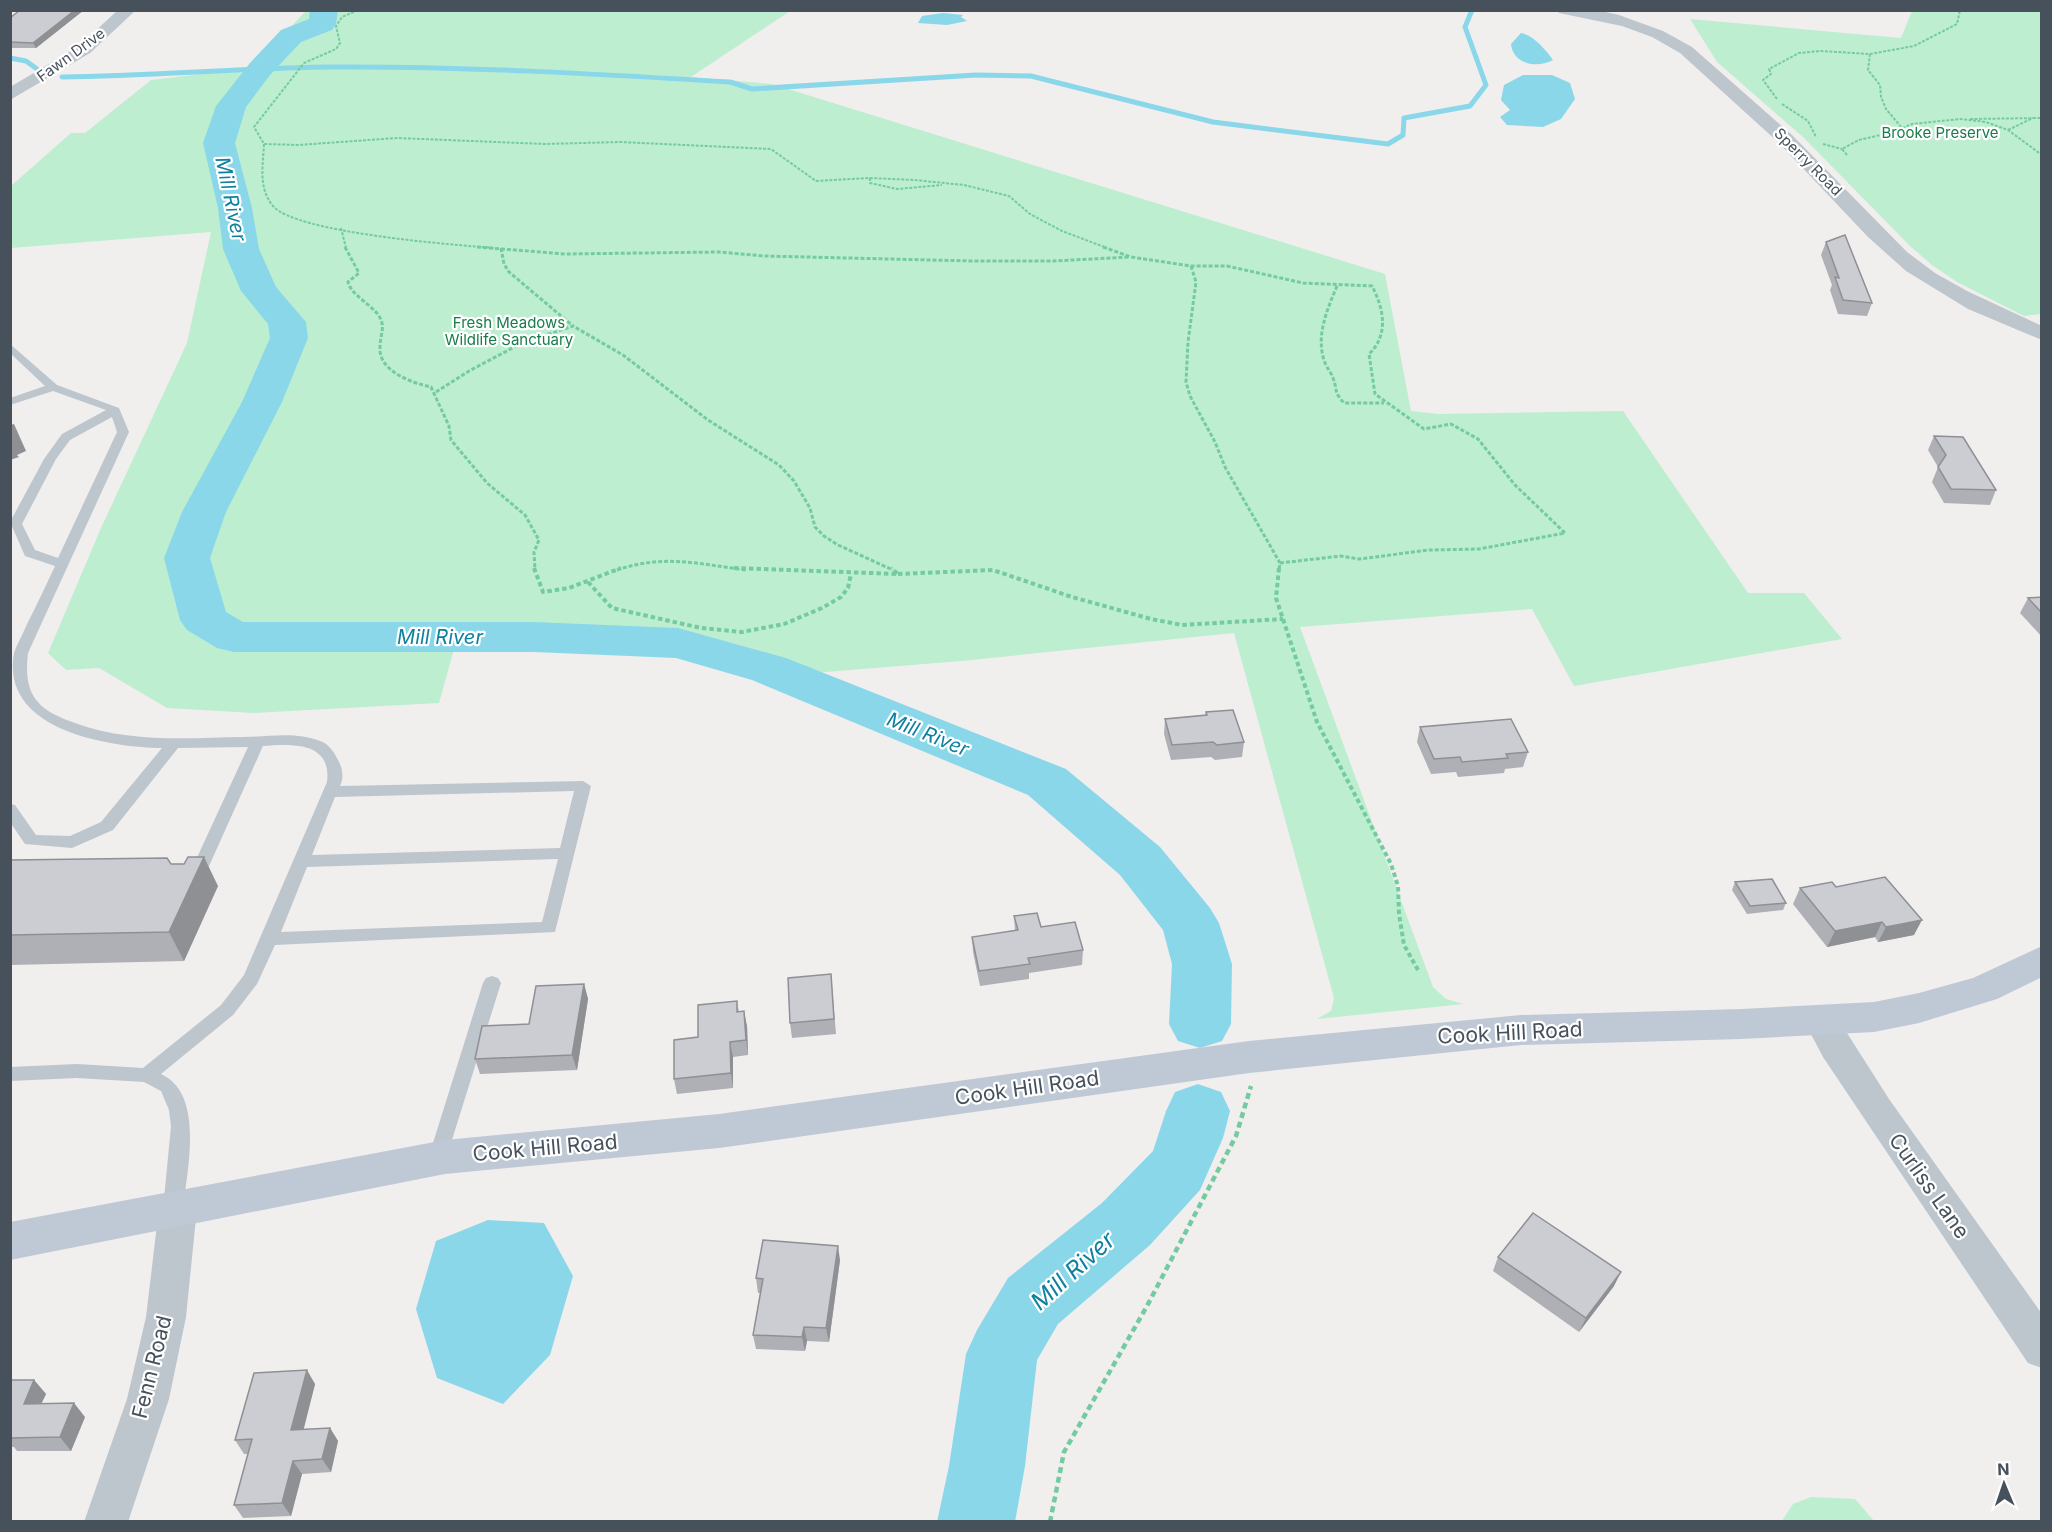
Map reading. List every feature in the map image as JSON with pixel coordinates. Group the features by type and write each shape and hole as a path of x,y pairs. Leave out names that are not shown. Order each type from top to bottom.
{"street":[{"name":"Fawn Drive","path":"10,95 84,50 129,10"},
{"name":"Sperry Road","path":"1565,10 1635,24 1667,37 1686,50 1796,149 1871,228 1911,266 1961,297 2042,334"},
{"name":"Cook Hill Road","path":"10,1241 364,1171 437,1159 719,1131 1249,1057 1521,1030 1821,1021 1874,1017 1919,1008 1984,989 2042,960"},
{"name":"Curliss Lane","path":"1821,1021 1876,1110 2042,1348"},
{"name":"Fenn Road","path":"106,1521 148,1400 166,1317 176,1208"}],"lane":[{"path":"10,347 53,387 115,410 123,432 62,564 16,655 24,698 48,718 87,735 140,744 289,741 317,746 332,760 335,780 270,939 251,979 226,1011 146,1075"},
{"path":"10,402 53,387"},
{"path":"62,564 30,553 16,524 50,459 66,437 115,410"},
{"path":"192,887 258,741"},
{"path":"10,809 32,840 72,842 107,826 174,743"},
{"path":"270,939 549,928 583,786 330,792"},
{"path":"302,861 567,853"},
{"path":"437,1159 492,983"},
{"path":"10,1074 77,1071 146,1075 168,1086 179,1106 180,1139 176,1208"}],"path":[{"path":"358,10 342,17 336,26 340,43 336,49 304,63 254,128 264,144 262,186 274,207 288,216 307,222 433,243 565,254 687,252 972,261 1053,261 1131,257 1191,266 1227,266 1289,281 1337,286 1372,286 1378,299 1382,336 1369,354 1375,394 1384,403 1424,429 1451,424 1478,439 1515,485 1566,533 1479,549 1429,550 1359,559 1341,556 1280,563"},
{"path":"1847,155 1842,149 1824,144 1816,138 1815,129 1799,113 1780,103 1763,80 1771,74 1769,69 1799,53 1820,51 1870,54 1914,46 1957,24 1960,10"},
{"path":"1870,54 1867,61 1868,70 1880,85 1880,94 1887,109 1903,128"},
{"path":"1954,120 1999,116 2042,118"},
{"path":"2007,130 2034,117"},
{"path":"1842,149 1846,145 1864,139 1932,120 1954,120 1983,122 2007,130 2042,155"},
{"path":"264,144 298,145 397,138 545,144 620,142 771,149 816,181 870,178 964,185 1009,196 1030,214 1062,231 1131,257"},
{"path":"870,178 870,183 882,188 902,190 949,184"},
{"path":"341,228 347,253 359,273 348,282 349,286 366,300 381,318 385,331 379,350 386,367 420,385 431,387 436,392 436,400 449,426 451,440 487,483 525,515 539,540 532,555 537,581 543,592 588,582 644,562 677,561 746,570 851,574 898,574 970,569 1000,571 1072,597 1151,619 1182,625 1282,620"},
{"path":"501,248 501,257 512,277 550,305 573,326 623,355 708,420 779,465 794,481 810,508 815,527 824,536 838,545 891,568 898,574"},
{"path":"1191,266 1196,282 1188,342 1186,382 1190,396 1215,442 1225,467 1280,563 1276,598 1282,620 1317,722 1391,864 1398,886 1399,914 1404,945 1418,970"},
{"path":"1337,286 1324,322 1321,338 1324,361 1335,379 1335,393 1344,403 1384,403"},
{"path":"436,392 469,371 522,343 573,326"},
{"path":"588,582 612,608 701,628 741,632 784,624 822,608 841,597 848,588 851,574"},
{"path":"1050,1521 1064,1452 1147,1306 1236,1136 1252,1080 1249,1057"}],"green space":[{"name":"Fresh Meadows Wildlife Sanctuary","path":"306,11 790,11 691,77 772,84 1385,274 1411,411 1438,414 1623,411 1748,593 1804,593 1842,639 1574,686 1532,609 1300,627 1433,987 1446,999 1464,1004 1317,1019 1331,1011 1334,998 1234,633 961,661 801,674 748,673 619,646 456,642 439,703 253,713 167,708 99,668 66,670 48,653 101,528 187,343 211,232 11,248 11,186 71,133 85,133 151,80 251,68"},
{"name":"Brooke Preserve","path":"1912,11 2041,11 2041,314 2024,316 1957,282 1932,265 1910,246 1804,138 1717,62 1690,19 1901,38"},
{"path":"1811,1497 1855,1499 1874,1521 1782,1521 1793,1504"}],"water":[{"path":"943,13 963,15 961,17 967,21 947,25 918,23 922,16"},
{"path":"1521,33 1535,40 1553,60 1533,64 1526,63 1516,56 1511,44"},
{"path":"1523,75 1552,75 1570,83 1575,99 1561,119 1543,127 1507,125 1500,117 1510,110 1501,100 1504,85"},
{"path":"488,1220 544,1223 573,1276 550,1355 503,1404 437,1378 416,1309 436,1241"}],"building":[{"path":"20,10 75,10 33,43 10,42 10,18"},
{"path":"1845,235 1872,303 1843,300 1835,277 1839,278 1826,242"},
{"path":"1934,436 1963,437 1996,490 1951,489 1938,467 1946,455"},
{"path":"2042,597 2042,613 2028,598"},
{"path":"1233,710 1244,742 1217,745 1213,742 1172,745 1165,719"},
{"path":"1511,719 1528,752 1506,754 1508,758 1462,762 1460,757 1434,759 1420,727"},
{"path":"188,857 204,857 169,932 10,935 10,860 167,858 171,864 184,864"},
{"path":"1885,877 1922,920 1886,927 1882,922 1835,931 1800,888 1832,882 1836,887"},
{"path":"1772,879 1786,903 1750,906 1735,882"},
{"path":"1037,913 1041,927 1075,922 1083,950 1028,958 1030,964 979,971 972,937 1018,930 1014,916"},
{"path":"831,974 834,1019 790,1023 788,978"},
{"path":"584,984 572,1055 475,1059 482,1026 529,1024 536,986"},
{"path":"737,1001 737,1012 744,1011 746,1040 730,1042 731,1073 674,1079 674,1040 698,1037 698,1005"},
{"path":"1533,1213 1621,1272 1586,1318 1498,1257"},
{"path":"763,1240 838,1246 826,1328 804,1327 802,1337 753,1335 763,1279 756,1278"},
{"path":"307,1370 291,1430 330,1428 322,1459 293,1461 282,1503 234,1505 252,1439 235,1440 254,1373"},
{"path":"10,1380 34,1380 24,1404 74,1403 60,1437 10,1438"}],"waterway":[{"name":"Mill River","path":"324,10 322,24 291,36 260,69 231,106 219,143 235,208 241,249 259,291 287,322 289,338 262,402 204,512 187,558 204,620 234,637 534,637 678,643 769,669 1047,782 1140,861 1190,923 1202,964 1200,1024"},
{"path":"62,77 380,67 580,73 730,82 752,89 976,75 1031,76 1213,122 1388,144 1403,135 1404,118 1470,106 1486,85 1465,27 1472,10"},
{"path":"10,58 26,61 37,69"},
{"name":"Mill River","path":"976,1522 987,1466 1002,1354 1033,1301 1126,1224 1177,1170 1191,1138 1198,1111"}]}
